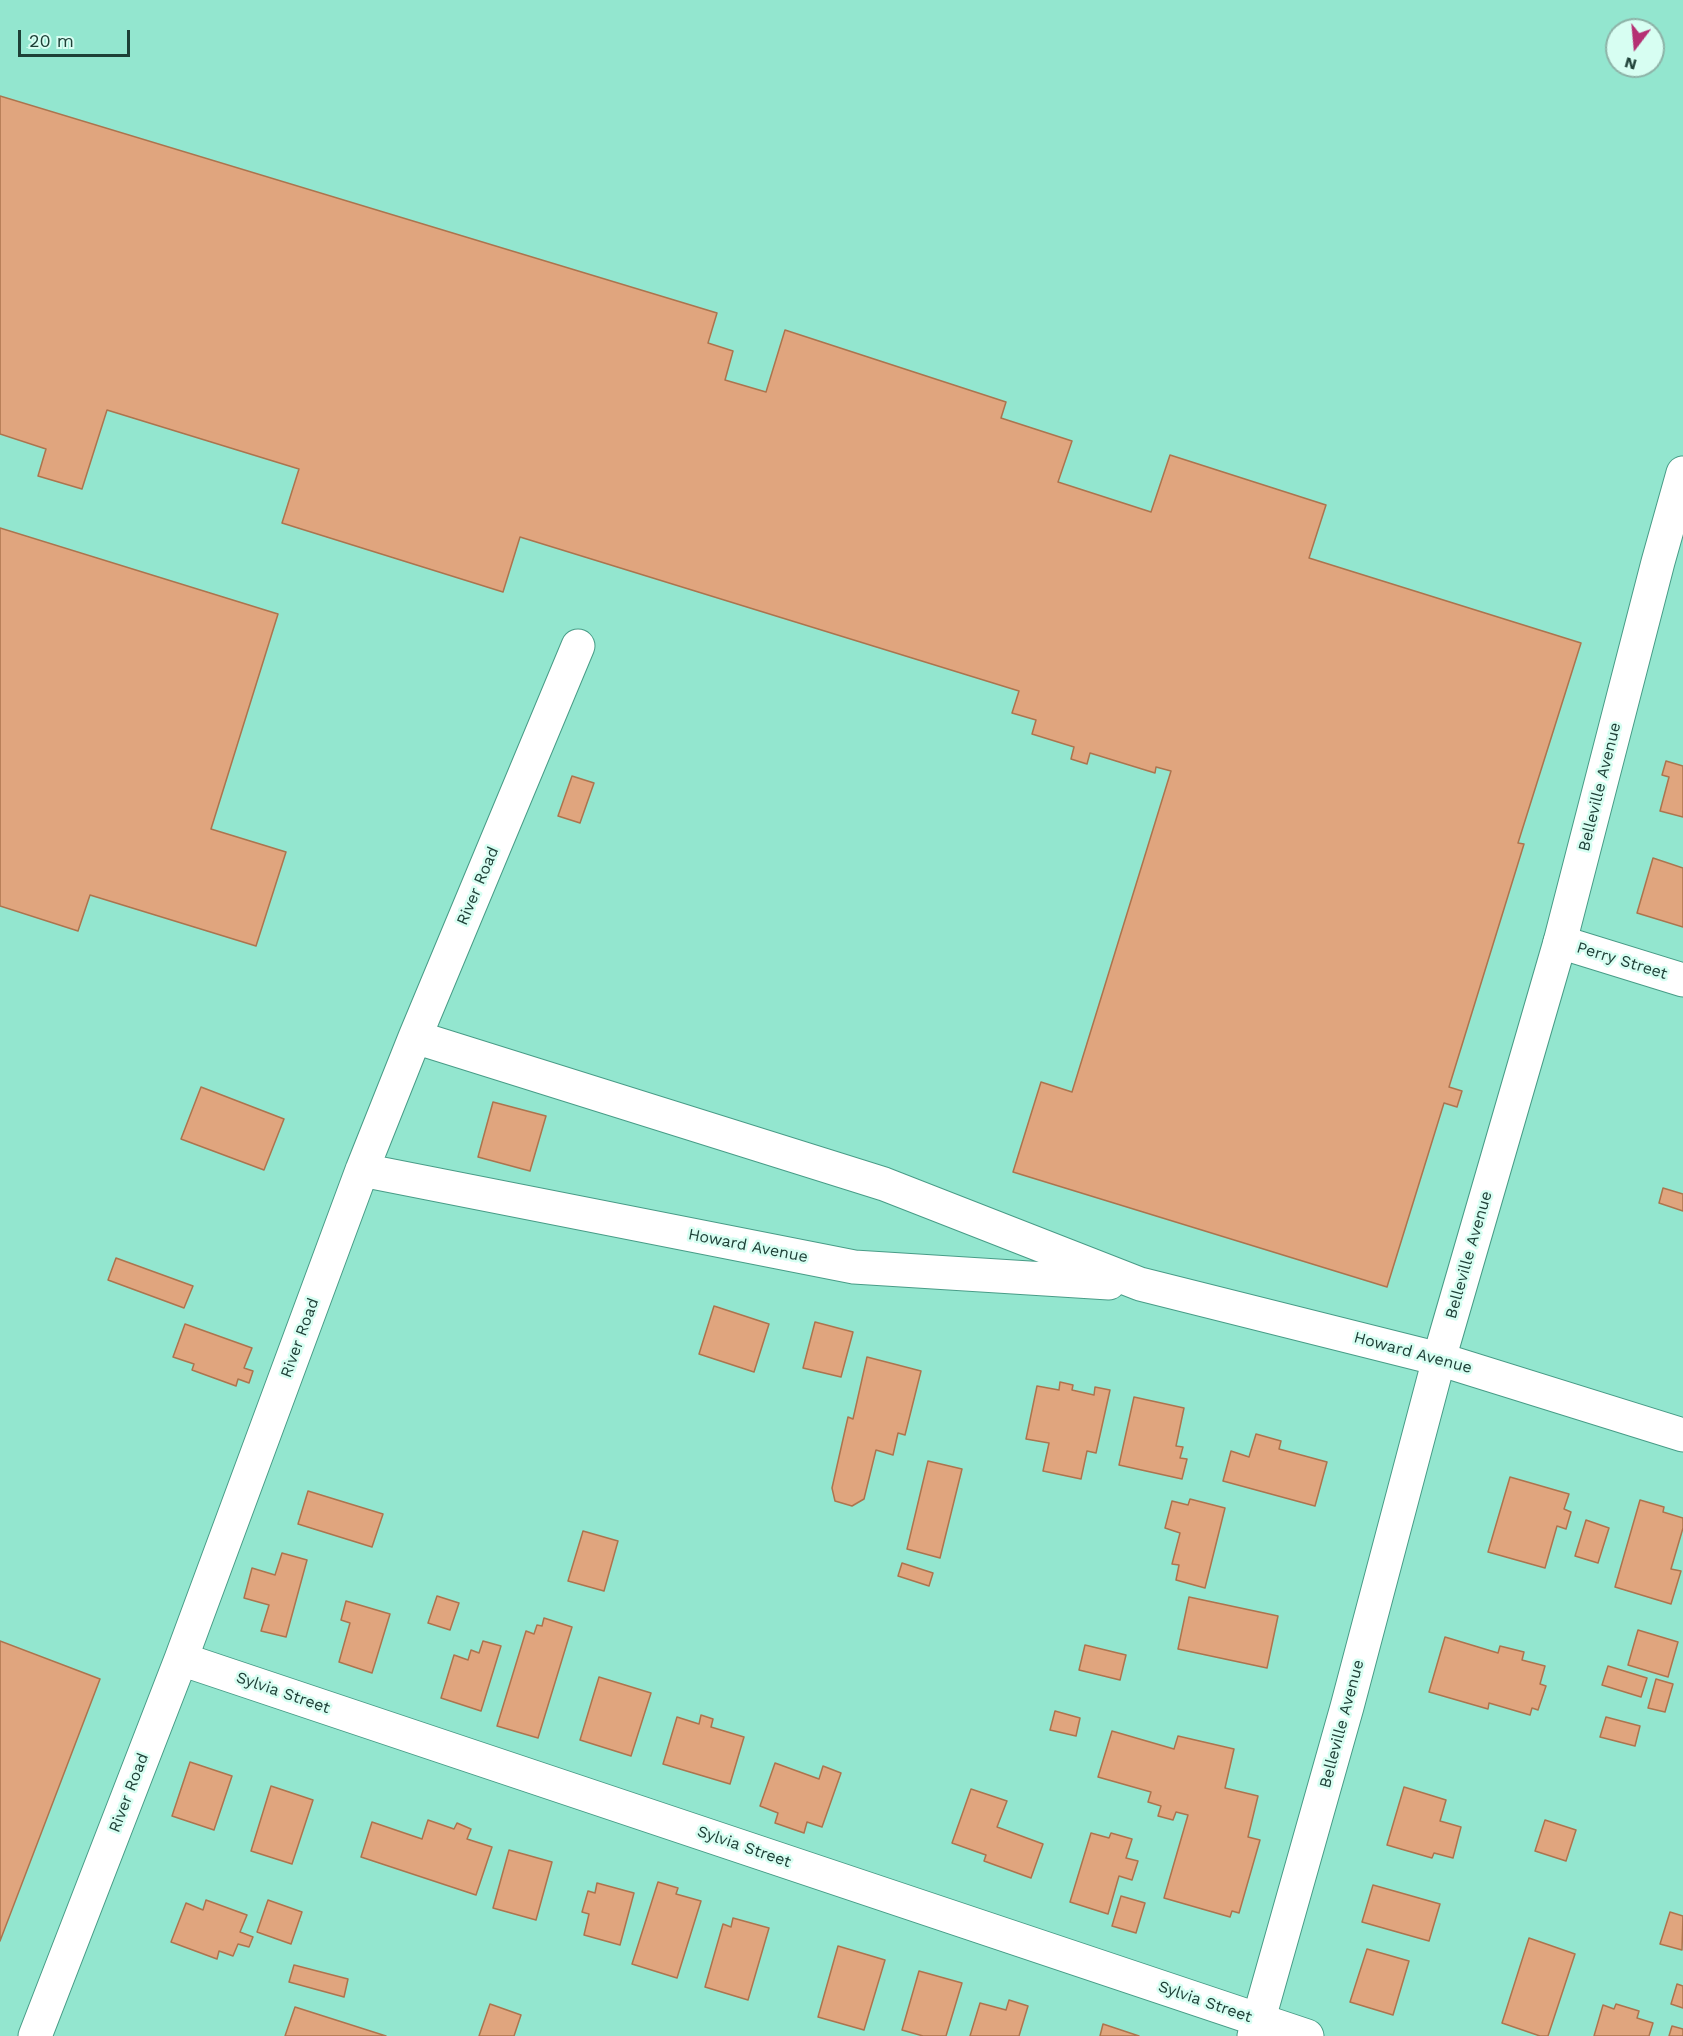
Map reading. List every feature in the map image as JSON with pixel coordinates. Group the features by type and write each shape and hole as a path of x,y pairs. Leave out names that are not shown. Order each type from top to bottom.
{"street":[{"name":"Belleville Avenue","path":"1257,2028 1347,1707 1439,1359 1560,942 1683,473"},
{"name":"River Road","path":"35,2036 181,1659 362,1170 578,646"},
{"name":"Perry Street","path":"1560,942 1683,980"},
{"name":"Howard Avenue","path":"415,1037 884,1184 1140,1284 1439,1359 1683,1435"},
{"name":"Howard Avenue","path":"362,1170 854,1267 1140,1284"},
{"name":"Sylvia Street","path":"181,1659 1257,2028 1307,2036"}],"building":[{"path":"0,96 717,313 708,343 733,351 725,380 766,392 785,330 1006,402 1001,418 1072,441 1058,482 1151,512 1170,455 1326,505 1309,558 1581,643 1518,843 1524,844 1449,1087 1462,1091 1457,1107 1444,1103 1387,1287 1013,1172 1041,1082 1072,1092 1171,771 1156,767 1155,773 1090,753 1087,764 1071,759 1074,747 1032,734 1036,720 1012,713 1019,691 520,537 503,592 282,523 299,469 107,410 82,489 38,476 46,449 0,434"},
{"path":"0,528 278,614 211,829 286,852 256,946 90,895 78,931 0,906"},
{"path":"1666,761 1683,766 1683,817 1660,811 1669,777 1662,775"},
{"path":"572,776 594,783 580,823 558,816"},
{"path":"1653,858 1683,868 1683,927 1637,913"},
{"path":"201,1087 284,1119 264,1170 181,1139"},
{"path":"493,1102 546,1116 530,1171 478,1157"},
{"path":"1663,1188 1683,1194 1683,1211 1659,1203"},
{"path":"116,1258 193,1286 184,1308 108,1280"},
{"path":"714,1306 769,1324 754,1372 699,1354"},
{"path":"815,1322 853,1332 841,1377 803,1368"},
{"path":"185,1324 252,1348 244,1368 253,1371 249,1383 238,1379 236,1386 192,1370 194,1364 173,1357"},
{"path":"867,1357 921,1371 905,1435 898,1433 893,1455 876,1450 864,1499 852,1506 835,1501 832,1488 848,1417 853,1419"},
{"path":"1060,1382 1073,1385 1072,1390 1094,1395 1095,1387 1110,1390 1096,1453 1087,1451 1081,1479 1043,1471 1049,1443 1026,1439 1037,1386 1059,1390"},
{"path":"1134,1397 1184,1408 1176,1446 1183,1447 1180,1458 1187,1459 1182,1479 1119,1465"},
{"path":"1256,1434 1281,1441 1279,1449 1327,1462 1315,1506 1223,1481 1231,1451 1249,1457"},
{"path":"928,1461 962,1469 940,1558 907,1549"},
{"path":"1510,1477 1569,1494 1564,1509 1571,1512 1566,1529 1557,1526 1545,1568 1488,1552"},
{"path":"308,1491 383,1514 372,1547 298,1524"},
{"path":"1190,1499 1225,1508 1205,1588 1176,1580 1179,1565 1172,1564 1180,1533 1165,1528 1172,1501 1188,1505"},
{"path":"1640,1500 1664,1507 1663,1512 1683,1518 1683,1528 1671,1569 1681,1571 1671,1604 1615,1587"},
{"path":"1586,1520 1609,1528 1598,1563 1575,1556"},
{"path":"583,1531 618,1541 604,1591 568,1581"},
{"path":"282,1553 307,1560 286,1637 261,1631 269,1605 244,1598 252,1568 275,1575"},
{"path":"902,1563 933,1573 929,1586 898,1576"},
{"path":"437,1596 459,1603 450,1630 428,1623"},
{"path":"1189,1597 1278,1616 1267,1668 1178,1649"},
{"path":"346,1601 390,1614 372,1673 339,1662 350,1623 341,1620"},
{"path":"544,1618 572,1627 538,1738 497,1726 526,1631 534,1634 537,1625 542,1626"},
{"path":"1638,1630 1678,1642 1668,1677 1628,1665"},
{"path":"1445,1637 1498,1653 1500,1646 1524,1652 1522,1660 1545,1666 1540,1684 1546,1686 1538,1710 1532,1708 1530,1715 1489,1703 1488,1709 1429,1692"},
{"path":"0,1641 100,1679 0,1941"},
{"path":"483,1641 501,1646 481,1711 441,1698 454,1655 468,1660 471,1650 479,1653"},
{"path":"1085,1645 1126,1655 1120,1680 1079,1670"},
{"path":"1608,1666 1647,1678 1641,1697 1602,1685"},
{"path":"599,1677 651,1693 631,1756 580,1740"},
{"path":"1656,1679 1673,1684 1665,1712 1648,1708"},
{"path":"1055,1711 1080,1718 1076,1736 1050,1730"},
{"path":"701,1715 713,1719 711,1727 744,1737 730,1784 663,1764 677,1717 699,1724"},
{"path":"1606,1717 1640,1726 1635,1746 1600,1737"},
{"path":"1112,1731 1174,1749 1178,1736 1234,1749 1225,1788 1258,1796 1248,1837 1260,1840 1239,1913 1232,1911 1230,1917 1164,1898 1188,1815 1176,1812 1173,1820 1158,1816 1161,1806 1148,1802 1151,1792 1098,1777"},
{"path":"190,1762 232,1776 214,1830 172,1816"},
{"path":"775,1763 819,1779 823,1766 841,1773 822,1827 807,1822 804,1833 775,1823 778,1813 760,1806"},
{"path":"271,1786 313,1800 292,1864 251,1851"},
{"path":"1404,1787 1446,1800 1440,1821 1461,1827 1453,1858 1434,1853 1432,1858 1387,1845"},
{"path":"971,1789 1007,1801 997,1827 1043,1844 1031,1878 984,1861 986,1855 952,1843"},
{"path":"428,1820 454,1829 457,1823 471,1829 467,1839 492,1847 476,1895 361,1857 372,1822 422,1839"},
{"path":"1545,1820 1576,1830 1566,1861 1535,1851"},
{"path":"1091,1833 1109,1838 1111,1833 1132,1839 1126,1858 1138,1861 1132,1880 1119,1876 1108,1914 1070,1902"},
{"path":"509,1850 552,1862 536,1920 493,1908"},
{"path":"658,1882 678,1888 676,1894 701,1901 677,1978 632,1964"},
{"path":"597,1883 634,1893 620,1945 584,1935 589,1914 582,1912 588,1891 595,1893"},
{"path":"1373,1885 1440,1904 1429,1941 1362,1922"},
{"path":"1121,1896 1145,1903 1136,1933 1112,1926"},
{"path":"206,1900 247,1915 240,1932 253,1937 249,1947 238,1944 233,1956 219,1951 217,1959 171,1942 186,1903 203,1910"},
{"path":"268,1900 302,1912 291,1944 257,1932"},
{"path":"1670,1912 1683,1916 1682,1950 1660,1944"},
{"path":"733,1918 769,1928 748,2000 705,1987 723,1924 731,1927"},
{"path":"1529,1938 1575,1954 1548,2036 1540,2036 1502,2023"},
{"path":"838,1946 885,1960 864,2030 818,2017"},
{"path":"1367,1949 1409,1961 1393,2015 1350,2002"},
{"path":"294,1965 348,1979 344,1997 289,1982"},
{"path":"919,1971 962,1983 946,2036 923,2036 902,2030"},
{"path":"1677,1984 1683,1986 1683,2008 1671,2004"},
{"path":"1009,2000 1028,2006 1019,2036 970,2036 980,2003 1006,2010"},
{"path":"490,2004 521,2015 514,2036 479,2036"},
{"path":"1616,2004 1639,2011 1637,2018 1653,2023 1649,2036 1594,2036 1603,2005 1614,2009"},
{"path":"295,2007 386,2036 285,2036"},
{"path":"1103,2024 1139,2036 1100,2036"},
{"path":"1672,2026 1683,2029 1683,2036 1669,2036"}]}
